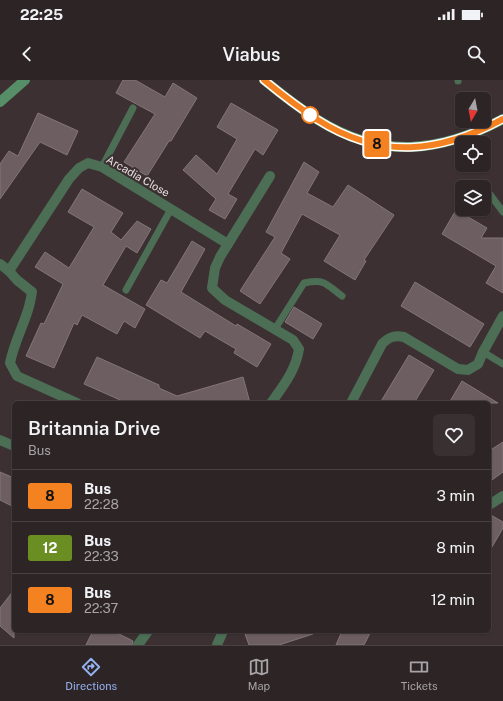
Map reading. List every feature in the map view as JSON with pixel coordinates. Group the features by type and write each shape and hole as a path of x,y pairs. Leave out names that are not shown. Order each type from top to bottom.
{"street":[{"path":"0,102 25,80"},
{"path":"264,80 305,112 336,130 360,140 390,146 419,147 437,145 452,141 503,119"},
{"name":"Arcadia Close","path":"9,271 69,179 78,168 88,163 102,167 228,244"},
{"path":"270,176 215,268 212,288 225,300 293,340 299,349 298,360 288,379 272,401"},
{"path":"0,264 32,292 29,309 12,349 10,363 17,376 73,401"},
{"path":"352,401 382,344 394,335 404,337 458,369 468,370 478,364 503,316"},
{"path":"0,440 12,445"},
{"path":"491,504 503,496"},
{"path":"138,645 144,633"},
{"path":"217,645 222,633"}],"lane":[{"path":"102,167 132,108"},
{"path":"491,195 503,212"},
{"path":"126,290 171,209"},
{"path":"275,329 304,283 317,281 324,283 342,296"},
{"path":"483,352 503,364"}],"building":[{"path":"123,80 135,80 165,97 173,83 197,98 171,141 169,141 147,176 124,162 155,114 116,93"},
{"path":"231,103 278,130 263,155 255,149 228,194 237,199 225,219 209,210 216,199 183,170 196,155 217,174 237,139 217,127"},
{"path":"38,113 78,131 67,155 40,142 0,199 0,164 9,151 18,156"},
{"path":"304,162 319,172 307,193 333,207 348,185 394,215 364,260 366,261 355,280 324,261 340,235 302,214 281,253 290,259 260,304 240,291 275,237 266,232"},
{"path":"82,189 123,213 111,232 121,240 137,221 151,229 137,253 126,246 103,285 145,309 135,328 124,321 117,334 82,315 77,325 74,323 54,368 26,356 41,323 44,324 63,284 35,267 45,252 69,268 94,227 68,212"},
{"path":"455,212 455,216 466,216 487,228 481,238 503,238 503,293 486,283 496,266 442,234"},
{"path":"192,241 205,249 181,292 236,326 237,324 271,344 257,367 234,353 236,349 205,331 200,338 146,305 161,280 167,283"},
{"path":"415,282 484,324 470,347 401,306"},
{"path":"294,307 322,324 313,339 285,322"},
{"path":"409,355 434,370 415,401 381,401"},
{"path":"97,357 159,385 159,388 177,396 243,377 249,401 122,401 84,384"},
{"path":"462,381 498,403 491,403 491,401 450,401"},
{"path":"503,442 503,472 491,481 491,450"},
{"path":"0,472 12,477 12,506 0,500"},
{"path":"491,515 503,522 503,528 491,549"},
{"path":"12,593 12,633 14,633 14,638 0,626 0,608"},
{"path":"92,633 117,633 133,641 132,645 86,645"},
{"path":"245,633 313,634 279,645 249,645"},
{"path":"341,633 370,633 364,645 336,645"}],"bus line":[{"name":"8","path":"264,80 319,121 354,138 371,143 390,146 419,147 437,145 473,133 503,119"}]}
